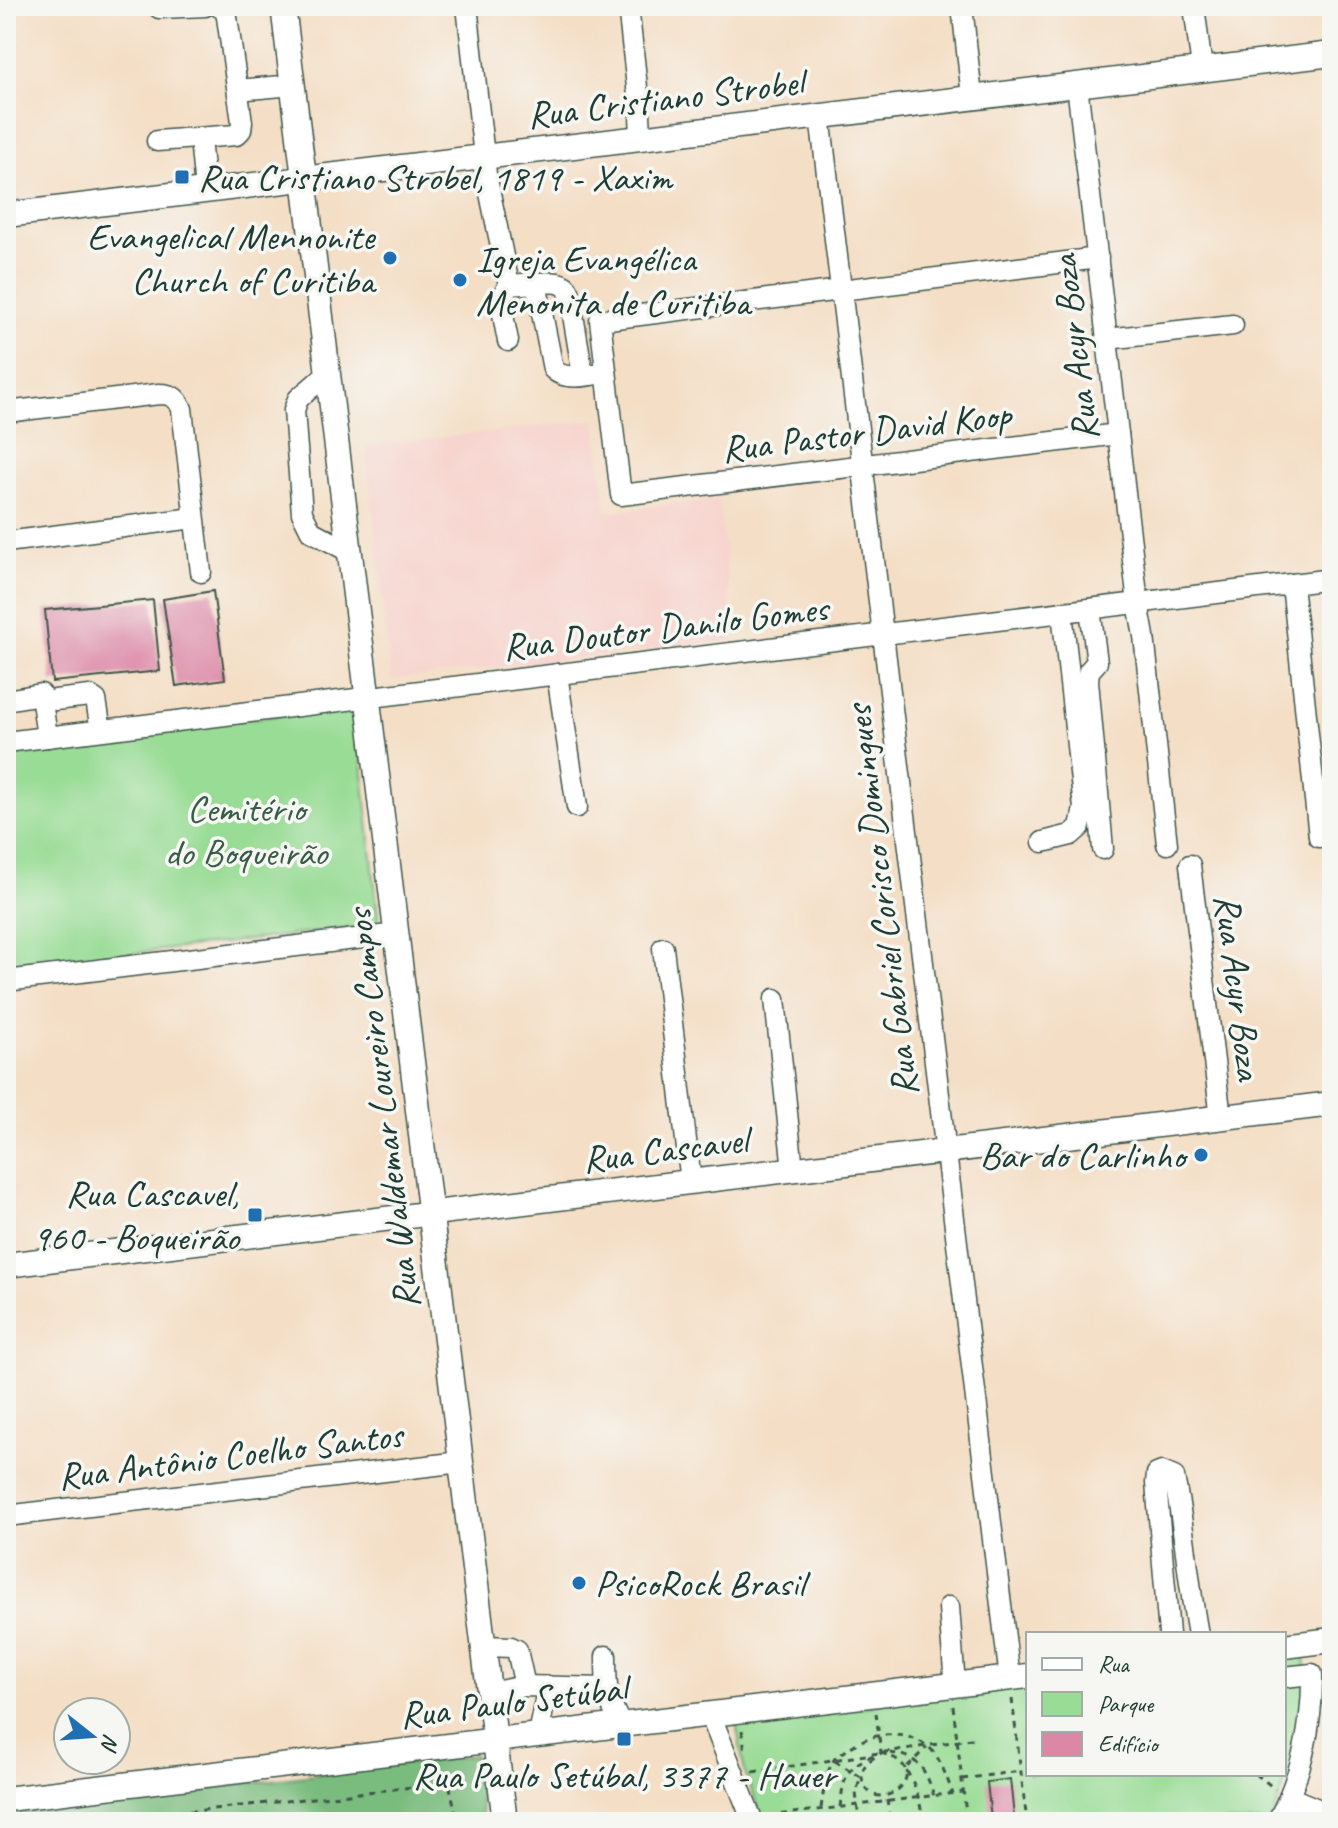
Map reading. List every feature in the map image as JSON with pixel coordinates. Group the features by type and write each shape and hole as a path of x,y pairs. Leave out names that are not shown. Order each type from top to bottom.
{"main road":[{"name":"Rua Waldemar Loureiro Campos","path":"283,6 505,1822"},
{"name":"Rua Cristiano Strobel","path":"6,215 1332,54"},
{"name":"Rua Cascavel","path":"6,1265 1332,1104"},
{"path":"1286,1646 1332,1640"},
{"name":"Rua Paulo Setúbal","path":"6,1799 710,1714 954,1694 1016,1683"}],"street":[{"path":"159,8 205,6"},
{"path":"157,141 236,135 241,130 227,17 225,10 218,6"},
{"path":"467,6 486,174 509,285"},
{"path":"628,6 641,138"},
{"path":"962,6 972,97"},
{"path":"1194,6 1202,69"},
{"path":"238,90 293,85"},
{"name":"Rua Acyr Boza","path":"1077,85 1167,844"},
{"name":"Rua Gabriel Corisco Domingues","path":"820,116 946,1151 1016,1683"},
{"path":"200,138 205,190"},
{"path":"536,283 553,369 564,376 606,372 600,320 1098,258"},
{"path":"508,341 502,301 509,285 559,282 566,285 583,375"},
{"path":"1107,339 1233,325"},
{"name":"Rua Pastor David Koop","path":"606,372 621,495 1118,434"},
{"path":"328,373 295,405 302,513 311,531 350,552"},
{"path":"6,412 159,394 169,394 178,400 182,409 201,572"},
{"path":"6,542 194,518"},
{"name":"Rua Doutor Danilo Gomes","path":"6,742 1332,579"},
{"path":"1292,584 1319,837"},
{"path":"1090,609 1097,662 1089,671 1088,681 1103,849"},
{"path":"1043,842 1071,835 1080,827 1084,808 1062,612"},
{"path":"557,674 577,807"},
{"path":"6,700 41,694 47,737"},
{"path":"55,700 90,696 98,704 101,730"},
{"name":"Rua Acyr Boza","path":"1190,865 1221,1118"},
{"path":"6,981 397,934"},
{"path":"663,948 691,1182"},
{"path":"775,999 793,1170"},
{"name":"Rua Antônio Coelho Santos","path":"6,1516 461,1462"},
{"path":"1169,1632 1156,1483 1157,1474 1162,1472 1174,1477 1198,1632"},
{"path":"949,1607 954,1694"},
{"path":"484,1646 517,1650 525,1686"},
{"path":"606,1656 609,1702 621,1725"},
{"path":"1277,1822 1289,1797 1307,1735 1312,1698 1312,1674 1286,1677"},
{"path":"489,1693 525,1686 606,1688"},
{"path":"538,1734 548,1686"},
{"path":"710,1714 752,1820"},
{"path":"1289,1797 1332,1815"}],"path":[{"path":"1016,1683 1019,1761 1027,1822"},
{"path":"954,1694 967,1822"},
{"path":"876,1711 881,1753"},
{"path":"821,1810 825,1785 834,1760 854,1743 879,1734 904,1737 927,1746 943,1767 953,1794"},
{"path":"733,1775 978,1738"},
{"path":"834,1760 861,1777 865,1788 871,1793 887,1796 900,1788 905,1781 905,1769 927,1746"},
{"path":"875,1822 889,1816 908,1817 920,1822 920,1798 914,1781 901,1762 881,1753"},
{"path":"859,1822 856,1792 862,1769 881,1753"},
{"path":"840,1808 842,1788 849,1769 881,1753 902,1754 915,1760 928,1776 934,1796"},
{"path":"1019,1761 1026,1760"},
{"path":"962,1779 1021,1771"},
{"path":"1259,1776 1289,1797"},
{"path":"94,1822 449,1783 458,1822"},
{"path":"752,1820 963,1792"},
{"path":"887,1796 890,1822"}],"shaded area":[{"path":"596,420 606,512 719,499 734,640 391,680 366,446"}],"green space":[{"name":"Cemitério do Boqueirão","path":"356,706 379,925 6,968 6,748"},
{"path":"1305,1655 1309,1700 1305,1729 1271,1822 764,1822 745,1773 736,1723 1026,1686 1026,1776 1286,1776 1286,1657"},
{"path":"475,1755 483,1822 6,1822 6,1813"}],"building":[{"path":"213,591 225,679 176,686 163,599"},
{"path":"153,600 160,671 52,682 45,610"},
{"path":"1010,1779 1014,1817 991,1819 987,1782"}],"place":[{"name":"Rua Cristiano Strobel, 1819 - Xaxim","path":"182,177"},
{"name":"Evangelical Mennonite Church of Curitiba","path":"390,258"},
{"name":"Igreja Evangélica Menonita de Curitiba","path":"460,280"},
{"name":"Bar do Carlinho","path":"1201,1155"},
{"name":"Rua Cascavel, 960 - Boqueirão","path":"255,1215"},
{"name":"PsicoRock Brasil","path":"579,1583"},
{"name":"Rua Paulo Setúbal, 3377 - Hauer","path":"624,1739"}]}
